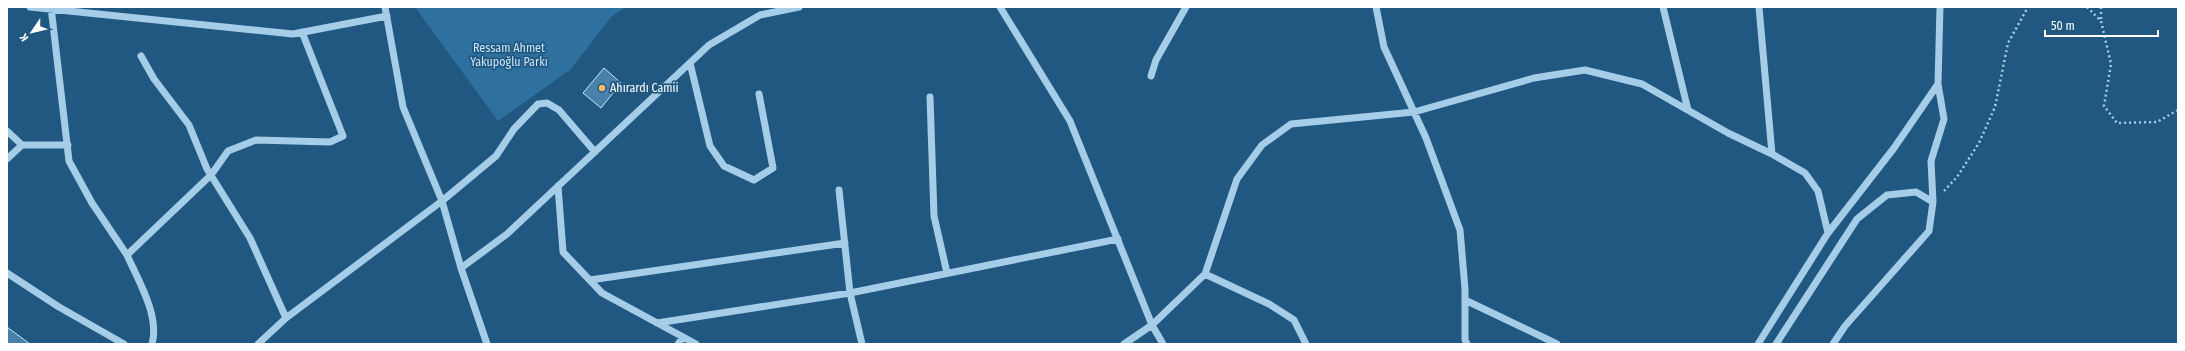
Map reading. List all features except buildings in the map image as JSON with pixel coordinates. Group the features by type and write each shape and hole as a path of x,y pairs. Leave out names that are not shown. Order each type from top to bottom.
{"street":[{"path":"30,7 293,34 387,16"},
{"path":"119,16 120,7"},
{"path":"385,7 403,107 442,201 461,268 488,344"},
{"path":"461,268 507,234 709,45 760,15 799,7"},
{"path":"1000,7 1070,121 1152,325 1163,344"},
{"path":"1151,76 1156,60 1186,7"},
{"path":"1376,7 1384,47 1426,138 1460,230 1465,300 1464,340 1467,344"},
{"path":"1663,7 1688,110"},
{"path":"1759,7 1772,154"},
{"path":"1834,344 1844,326 1928,231 1933,202 1931,160 1944,119 1938,84 1940,7"},
{"path":"51,8 69,161 92,203 127,255 150,305 154,338 152,344"},
{"path":"127,255 211,175 228,151 256,140 330,142 343,136 302,32"},
{"path":"141,56 154,79 189,125 211,175 250,238 286,318"},
{"path":"690,63 710,146 724,166 754,180 773,168 759,94"},
{"path":"1124,344 1152,325 1205,274 1237,179 1262,145 1291,124 1414,112 1534,78 1585,70 1642,84 1728,133 1772,154 1805,173 1818,191 1828,233"},
{"path":"1758,344 1828,233 1894,148 1938,84"},
{"path":"930,97 934,216 947,273"},
{"path":"258,344 286,318 442,201 496,156 514,129 538,104 547,103 558,110 595,152"},
{"path":"7,131 22,145 68,145"},
{"path":"7,159 22,145"},
{"path":"558,186 563,252 602,293 696,344"},
{"path":"839,190 850,293 862,344"},
{"path":"1776,344 1857,219 1887,195 1916,192 1933,202"},
{"path":"657,323 850,293 1118,239"},
{"path":"590,280 845,243"},
{"path":"7,273 59,307 124,344"},
{"path":"1205,274 1269,304 1294,320 1306,344"},
{"path":"1465,300 1557,344"},
{"path":"678,344 683,337"}],"path":[{"path":"1933,202 1957,177 1979,143 1994,108 2008,43 2028,7"},
{"path":"2088,7 2101,21"},
{"path":"2100,7 2101,21 2111,64 2104,106 2117,123 2157,122 2178,110"}],"green space":[{"name":"Ressam Ahmet Yakupoğlu Parkı","path":"415,7 626,7 611,17 571,69 498,121"}],"place":[{"name":"Ahırardı Camii","path":"602,88"}]}
